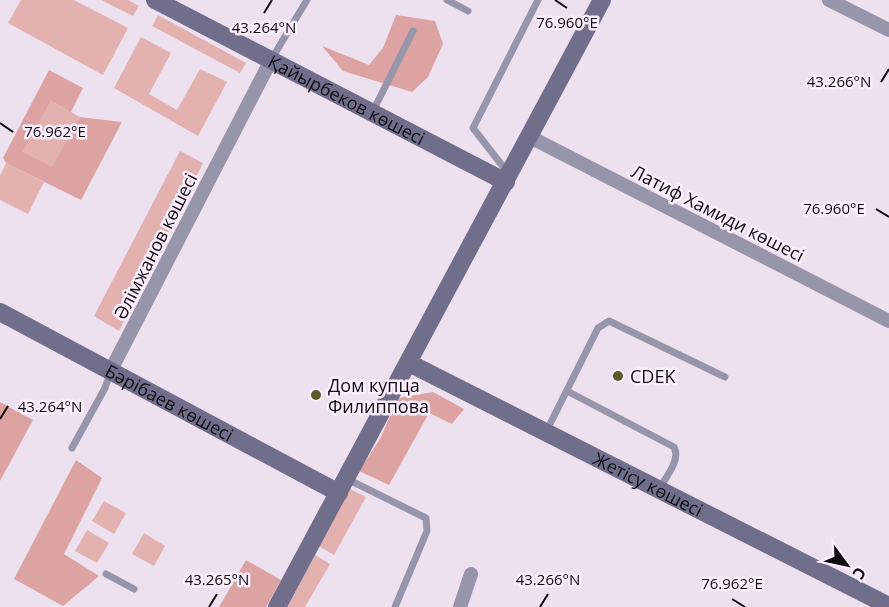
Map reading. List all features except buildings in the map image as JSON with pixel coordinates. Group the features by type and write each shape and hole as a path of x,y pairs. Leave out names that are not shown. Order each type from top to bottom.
{"main road":[{"name":"Қайырбеков көшесі","path":"155,0 372,113 508,179"},
{"path":"277,607 602,0"},
{"name":"Бәрібаев көшесі","path":"0,312 343,486"},
{"name":"Жетісу көшесі","path":"409,363 889,606"}],"street":[{"path":"829,0 889,30"},
{"name":"Әлімжанов көшесі","path":"111,370 271,60"},
{"name":"Латиф Хамиди көшесі","path":"530,137 889,321"},
{"path":"460,607 471,574"}],"lane":[{"path":"271,60 307,0"},
{"path":"447,0 468,10"},
{"path":"508,179 472,128 538,0"},
{"path":"372,113 413,31"},
{"path":"546,432 598,328 609,321 725,377"},
{"name":"Әлімжанов көшесі","path":"72,448 105,388 111,370"},
{"path":"567,391 674,447 677,453 676,459 659,489"},
{"path":"343,486 420,513 429,524 395,607"},
{"path":"106,574 134,589"}],"shaded area":[{"path":"21,0 74,0 128,28 103,75 8,23"},
{"path":"101,0 128,0 139,6 133,16"},
{"path":"158,15 246,63 240,73 152,26"},
{"path":"396,15 435,21 443,44 428,77 412,92 343,71 322,46 369,65 383,48"},
{"path":"141,37 171,53 149,94 177,110 200,69 227,82 198,136 114,88"},
{"path":"49,70 83,88 71,112 51,101 23,152 52,167 80,117 122,122 81,200 6,163 3,158"},
{"path":"51,101 80,117 52,168 23,152"},
{"path":"180,151 203,163 119,331 94,316"},
{"path":"6,163 44,182 28,214 0,200 0,176"},
{"path":"433,392 464,409 452,424 429,413 389,485 359,471 380,439 398,398"},
{"path":"0,402 33,420 0,481"},
{"path":"76,460 102,478 64,554 99,576 63,606 14,579"},
{"path":"350,489 366,497 334,555 319,546"},
{"path":"104,501 126,513 114,534 92,521"},
{"path":"87,530 109,543 97,563 75,551"},
{"path":"144,533 165,546 154,566 132,554"},
{"path":"315,555 330,564 305,607 287,607"},
{"path":"246,560 281,580 266,607 219,607"}],"place":[{"name":"CDEK","path":"618,376"},
{"name":"Дом купца Филиппова","path":"316,395"}]}
